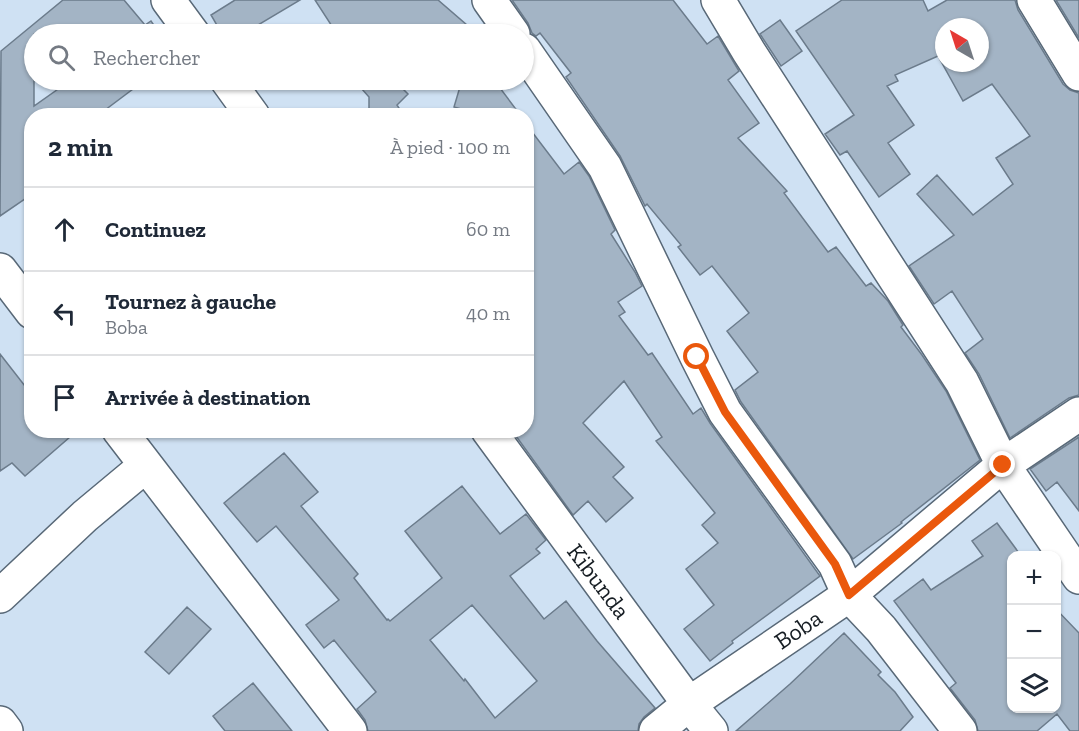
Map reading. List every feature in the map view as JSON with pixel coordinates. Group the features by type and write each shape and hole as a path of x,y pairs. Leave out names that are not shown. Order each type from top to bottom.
{"street":[{"path":"168,0 186,24"},
{"path":"489,0 506,24"},
{"path":"718,0 748,52 962,381 1003,465 1079,577"},
{"path":"1034,0 1079,74"},
{"path":"534,64 605,167 725,412 835,564 849,595 881,629 960,731"},
{"path":"234,90 247,108"},
{"path":"0,270 24,302"},
{"name":"Boba","path":"657,731 689,704 849,595 1003,465 1079,414"},
{"path":"125,438 350,731"},
{"name":"Kibunda","path":"494,438 711,731"},
{"path":"0,596 85,516 145,466"},
{"path":"0,723 6,731"}],"building":[{"path":"63,0 124,0 144,24 34,24"},
{"path":"235,0 300,0 260,24 216,24 211,15"},
{"path":"315,0 438,0 466,24 331,24"},
{"path":"512,0 673,0 707,44 718,36 739,71 728,80 759,123 738,138 787,191 784,193 828,252 836,247 866,286 871,283 888,301 903,325 901,327 946,391 980,460 853,559 741,402 735,390 758,372 727,331 749,313 712,266 700,275 678,247 681,245 647,204 645,206 620,156 566,77 571,73 540,33 536,36 534,34 534,24 528,23"},
{"path":"842,0 923,0 928,11 947,0 1015,0 1018,10 1063,84 1079,93 1079,395 1069,398 1010,438 979,374 965,353 983,339 952,291 934,304 909,266 954,235 917,194 937,175 973,215 1013,184 996,158 1030,136 992,84 963,101 947,72 989,72 989,18 935,18 935,57 895,75 898,81 887,86 914,125 888,143 910,174 879,197 847,151 840,155 825,134 854,115 796,31"},
{"path":"1056,0 1079,0 1079,38"},
{"path":"780,20 802,51 781,66 760,34"},
{"path":"24,32 24,90 34,90 34,106 57,90 132,90 108,108 24,108 24,200 0,216 1,51"},
{"path":"363,90 404,90 408,94 397,105 399,108 369,108 369,97"},
{"path":"459,90 502,90 515,108 458,108 454,107"},
{"path":"534,135 564,174 579,162 589,176 615,230 611,234 642,286 618,302 625,312 619,316 648,355 652,353 693,414 701,408 820,576 732,641 733,643 710,661 684,629 714,605 686,569 718,543 702,525 715,513 656,441 662,437 624,381 583,423 624,467 613,477 633,498 606,522 588,501 573,515 517,438 534,438"},
{"path":"0,354 24,385 24,438 69,438 25,476 12,463 0,471"},
{"path":"1079,437 1079,511 1057,482 1046,491 1030,469"},
{"path":"284,453 318,492 301,506 358,574 354,578 390,621 442,578 405,531 462,486 500,534 526,514 546,540 536,549 540,553 510,576 544,619 566,601 655,708 644,717 639,724 638,731 368,731 365,720 357,709 376,692 334,640 324,648 306,625 339,600 276,526 257,542 224,503","holes":["472,605 537,681 495,718 465,679 464,681 430,640"]},
{"path":"997,523 1018,551 1007,551 1007,713 1061,713 1061,614 1079,633 1079,731 1070,731 1057,714 1037,731 978,731 975,720 950,688 956,683 894,601 923,579 931,590 983,556 972,541"},
{"path":"187,607 211,629 169,674 145,652"},
{"path":"844,633 881,672 878,675 895,692 913,717 900,731 736,731 790,684"},
{"path":"253,683 292,731 225,731 213,716"}],"route":[{"path":"697,357 725,412 835,564 849,595 1003,465"}]}
